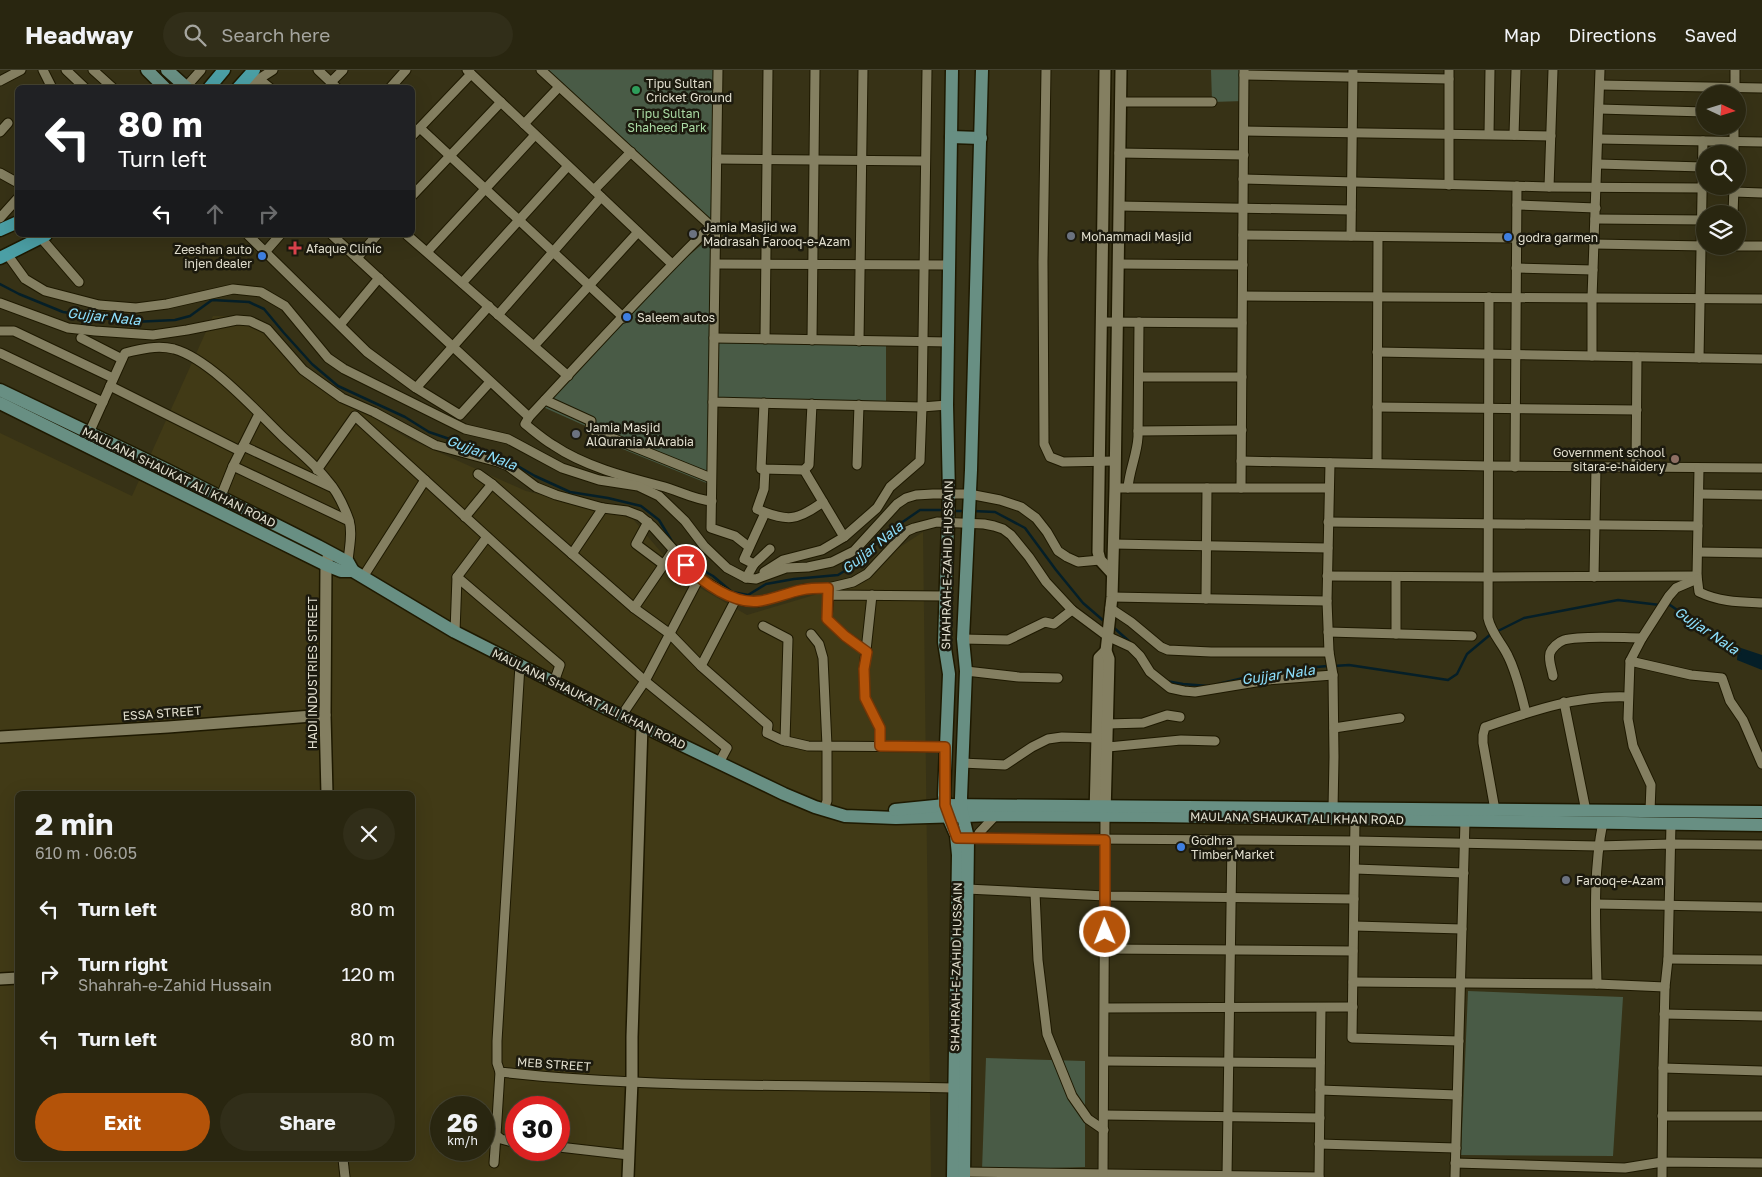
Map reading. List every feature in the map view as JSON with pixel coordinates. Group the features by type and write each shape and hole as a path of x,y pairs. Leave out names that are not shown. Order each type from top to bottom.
{"main road":[{"path":"147,70 162,85"},
{"path":"167,70 184,85"},
{"name":"SHAHRAH-E-ZAHID HUSSAIN","path":"952,70 948,405 949,497 944,648 949,674 945,747 946,811 954,829 968,838"},
{"name":"SHAHRAH-E-ZAHID HUSSAIN","path":"961,1175 968,838 962,810 966,671 963,639 982,70"},
{"path":"211,85 221,72"},
{"path":"242,85 256,74"},
{"path":"951,137 981,138"},
{"path":"0,230 15,223"},
{"path":"3,256 41,237"},
{"name":"MAULANA SHAUKAT ALI KHAN ROAD","path":"0,390 221,496 329,552 455,632 520,665 784,794 815,807 844,816 896,818 962,810 1333,809 1762,812"},
{"name":"MAULANA SHAUKAT ALI KHAN ROAD","path":"0,403 82,442 326,566 341,571 355,570"},
{"name":"MAULANA SHAUKAT ALI KHAN ROAD","path":"962,810 996,815 1100,811 1355,819 1762,825"},
{"name":"SHAHRAH-E-ZAHID HUSSAIN","path":"961,1175 954,1088 958,855 968,838"}],"street":[{"path":"0,81 21,70"},
{"path":"43,70 50,85"},
{"path":"66,70 82,85"},
{"path":"93,70 110,85"},
{"path":"188,85 201,70"},
{"path":"247,85 256,74 273,70"},
{"path":"318,70 334,85 343,70"},
{"path":"393,85 406,70"},
{"path":"541,70 714,227"},
{"path":"718,70 714,227 716,264 711,528 735,536 749,547"},
{"path":"765,340 768,70"},
{"path":"812,340 815,70"},
{"path":"859,341 864,70"},
{"path":"764,572 783,560 822,550 844,537 877,508 890,487 920,461 927,70"},
{"path":"1046,70 1043,262 1044,444 1050,457 1063,462 1114,461"},
{"path":"1105,70 1098,552 1100,560 1111,572"},
{"path":"1100,811 1108,747 1110,659 1106,651 1115,488 1120,70"},
{"path":"1489,134 1490,70"},
{"path":"1514,135 1516,70"},
{"path":"1549,187 1553,70"},
{"path":"1592,356 1592,298 1600,70"},
{"path":"1735,70 1735,85"},
{"path":"415,133 469,72 672,264"},
{"path":"1241,488 1244,73 1449,75 1449,185"},
{"path":"256,74 267,85"},
{"path":"1351,236 1353,74"},
{"path":"1600,85 1696,89"},
{"path":"524,124 559,87"},
{"path":"1746,89 1762,88"},
{"path":"415,193 501,102"},
{"path":"1120,102 1212,102"},
{"path":"1599,108 1696,112"},
{"path":"0,132 8,123"},
{"path":"420,128 624,318"},
{"path":"1244,130 1551,136"},
{"path":"427,252 535,135"},
{"path":"1734,135 1734,142"},
{"path":"1599,139 1762,142"},
{"path":"1704,141 1704,145"},
{"path":"498,314 553,252 631,152"},
{"path":"1119,153 1244,155"},
{"path":"717,159 925,161"},
{"path":"1598,164 1696,167"},
{"path":"462,283 568,166"},
{"path":"0,173 15,181"},
{"path":"1244,179 1549,187 1696,188"},
{"path":"1515,467 1517,186"},
{"path":"1746,191 1762,193"},
{"path":"0,218 15,201"},
{"path":"1517,205 1596,208"},
{"path":"1119,206 1351,210"},
{"path":"1595,219 1696,220"},
{"path":"712,500 701,500 662,486 646,483 593,466 554,446 526,424 529,417 624,318 672,264 714,227"},
{"path":"534,346 638,232"},
{"path":"1243,235 1516,238"},
{"path":"1377,464 1378,236"},
{"path":"44,237 79,282"},
{"path":"250,237 367,352 416,388 460,416 490,382"},
{"path":"266,251 278,237"},
{"path":"334,237 529,417"},
{"path":"357,258 375,237"},
{"path":"409,237 568,376"},
{"path":"1594,244 1696,246"},
{"path":"1746,246 1762,246"},
{"path":"1699,358 1702,255"},
{"path":"3,256 25,278 45,291 99,305 136,308 167,304 233,289 261,292 285,306 328,358 344,369 464,429 508,439 562,468 599,480 638,486 659,496 685,521 704,546 728,568 746,578 756,579 786,568 808,567 832,562 854,551 896,504 916,495 969,496 1000,500 1021,507 1036,518 1058,551 1066,557 1078,562 1100,560"},
{"path":"716,264 949,265"},
{"path":"1118,264 1243,265"},
{"path":"1516,268 1593,270"},
{"path":"340,325 379,278"},
{"path":"1243,296 1762,299"},
{"path":"1489,297 1488,618 1491,628 1508,656 1526,713"},
{"path":"0,302 68,328 95,331 153,335 238,320 250,321 267,329 303,370 342,398 374,412 435,445 508,466 536,487 556,495 640,516 648,522 699,578 736,599 758,602 804,589 872,595 946,596"},
{"path":"416,388 489,306"},
{"path":"1102,322 1242,323"},
{"path":"1128,488 1130,470 1137,449 1139,322"},
{"path":"0,331 14,331 242,449 334,488"},
{"path":"81,338 122,359"},
{"path":"714,338 949,342"},
{"path":"89,433 125,353 142,348 174,350 207,366 226,382 334,488 349,521 355,570"},
{"path":"1377,352 1762,359"},
{"path":"0,353 103,402"},
{"path":"1636,467 1637,357"},
{"path":"1139,377 1242,377"},
{"path":"545,400 591,421 590,429 711,478"},
{"path":"713,402 948,405"},
{"path":"764,403 761,469 804,470 809,465 812,404"},
{"path":"857,465 858,405"},
{"path":"1377,407 1637,410"},
{"path":"221,496 233,466 259,414"},
{"path":"317,470 355,416 645,681 727,748 719,763"},
{"path":"1138,430 1242,430"},
{"path":"1242,461 1515,467 1762,468"},
{"path":"1330,463 1326,601 1332,672 1334,728 1333,809"},
{"path":"233,466 349,521"},
{"path":"1594,577 1596,467"},
{"path":"1699,468 1697,578 1699,592 1711,598 1729,602 1762,603"},
{"path":"765,469 764,489 757,509 775,518 787,518 806,514 823,502"},
{"path":"804,470 844,537"},
{"path":"478,474 492,484 634,608 670,634 701,666 768,725 767,733 785,741 808,746 945,747"},
{"path":"355,570 425,480"},
{"path":"465,517 492,484"},
{"path":"1115,488 1329,488"},
{"path":"1206,599 1207,488"},
{"path":"1699,494 1762,495"},
{"path":"572,554 603,508"},
{"path":"754,564 744,559 765,513"},
{"path":"828,591 854,582 867,574 907,531 948,519 968,520 994,526 1011,535 1046,582 1072,610 1131,622 1161,648 1168,650 1330,656"},
{"path":"648,522 636,544 664,565"},
{"path":"1328,522 1698,526"},
{"path":"455,632 457,577 487,537"},
{"path":"1113,544 1328,548"},
{"path":"746,578 754,564 770,550"},
{"path":"634,608 673,551"},
{"name":"HADI INDUSTRIES STREET","path":"327,791 325,715 326,566 329,552"},
{"path":"1698,552 1762,553"},
{"path":"1327,576 1697,578"},
{"path":"1396,576 1396,634"},
{"path":"457,577 560,665 554,682"},
{"path":"622,716 645,681 699,578"},
{"path":"1650,811 1651,785 1633,746 1630,734 1628,697 1630,661 1668,596 1676,588 1697,578"},
{"path":"828,591 827,619 845,636 867,652"},
{"path":"872,595 864,669 865,698 880,728 880,746"},
{"path":"701,666 736,599"},
{"path":"1109,617 1206,599 1326,601"},
{"path":"963,639 1008,640 1045,622 1054,624 1072,610"},
{"path":"1109,617 1150,672 1170,688 1184,691 1210,690 1332,672"},
{"path":"763,626 788,639 785,741"},
{"path":"1328,632 1472,636"},
{"path":"810,634 819,644 823,658 827,802 829,810"},
{"path":"1553,676 1550,653 1558,643 1589,638 1642,638"},
{"path":"1104,1175 1105,840 1100,811 1098,738 1100,658 1106,651"},
{"path":"1630,661 1691,675 1722,678 1730,700 1743,720 1762,764"},
{"name":"MEB STREET","path":"520,665 497,1042 497,1063 500,1072 550,1077 716,1085 954,1088"},
{"path":"966,671 1058,678"},
{"path":"1495,810 1483,743 1483,730 1485,727 1564,702 1608,696 1628,697"},
{"path":"1564,702 1586,811"},
{"name":"ESSA STREET","path":"0,737 325,715"},
{"path":"1108,724 1143,723 1167,715 1180,717"},
{"path":"1334,728 1400,718"},
{"path":"628,1177 642,725"},
{"path":"962,763 1005,765 1048,739 1062,737 1098,738"},
{"path":"1108,747 1180,740 1215,741"},
{"path":"968,838 979,833 996,815"},
{"path":"1355,819 1352,1038 1459,1041"},
{"path":"1455,1177 1465,821"},
{"path":"1597,984 1596,904 1598,846 1603,822"},
{"path":"1662,1177 1664,1014 1670,906 1671,823"},
{"path":"968,838 1356,841 1598,846 1671,844 1762,845"},
{"path":"1227,1176 1232,841"},
{"path":"1354,869 1464,873"},
{"path":"967,889 1104,896 1354,898"},
{"path":"1034,893 1038,969 1047,1034 1072,1096 1088,1119 1104,1130"},
{"path":"1596,904 1762,907"},
{"path":"1354,926 1462,929"},
{"path":"1105,949 1354,951"},
{"path":"1668,959 1762,960"},
{"path":"0,979 15,978"},
{"path":"1353,982 1597,984 1665,987"},
{"path":"1105,1008 1353,1008"},
{"path":"961,1175 1319,1177 1321,1008"},
{"path":"1664,1014 1762,1016"},
{"path":"1105,1061 1320,1063"},
{"path":"1663,1068 1762,1071"},
{"path":"494,1163 500,1072"},
{"path":"1320,1090 1457,1095"},
{"path":"1104,1115 1320,1118"},
{"path":"1662,1116 1762,1116"},
{"path":"496,1135 505,1140"},
{"path":"1319,1144 1456,1148"},
{"path":"570,1148 629,1155"},
{"path":"344,1161 345,1177"},
{"path":"1455,1163 1625,1173 1662,1162 1762,1163"}],"shaded area":[{"path":"213,316 252,317 307,379 409,439 526,491 632,518 683,578 747,615 838,588 923,532 931,1177 0,1177 0,433 132,496"}],"green space":[{"name":"Tipu Sultan Shaheed Park","path":"541,70 718,70 716,229"},
{"path":"1211,70 1244,70 1244,101 1212,102"},
{"path":"713,235 709,484 588,435 590,428 543,407 666,275"},
{"path":"714,338 886,342 886,407 713,402"},
{"path":"1468,991 1623,997 1613,1156 1461,1155"},
{"path":"986,1058 1085,1061 1085,1167 982,1170"}],"water":[{"path":"1738,647 1762,655 1762,670 1737,660"}],"waterway":[{"name":"Gujjar Nala","path":"0,284 63,312 133,322 175,320 190,316 212,300 249,302 264,309 312,364 338,386 405,417 429,432 502,457 535,476 570,492 641,506 659,520 673,543"},
{"name":"Gujjar Nala","path":"692,564 713,576 732,592 748,595 766,584 838,575 856,564 878,539 920,510 945,510"},
{"name":"Gujjar Nala","path":"953,511 965,511"},
{"name":"Gujjar Nala","path":"973,511 995,512 1025,528 1083,603 1105,622"},
{"name":"Gujjar Nala","path":"1496,632 1524,618 1618,600 1660,605"},
{"name":"Gujjar Nala","path":"1666,605 1670,605 1740,654"},
{"name":"Gujjar Nala","path":"1113,627 1130,642"},
{"name":"Gujjar Nala","path":"1334,666 1349,665 1448,680 1457,674 1467,654 1491,634"},
{"name":"Gujjar Nala","path":"1218,684 1273,672 1328,666"},
{"name":"Gujjar Nala","path":"1166,681 1208,686"}],"place":[{"name":"Tipu Sultan Cricket Ground","path":"636,90"},
{"name":"Jamia Masjid wa Madrasah Farooq-e-Azam","path":"693,234"},
{"name":"Mohammadi Masjid","path":"1071,236"},
{"name":"godra garmen","path":"1508,237"},
{"name":"Afaque Clinic","path":"295,248"},
{"name":"Zeeshan auto injen dealer","path":"262,256"},
{"name":"Saleem autos","path":"627,317"},
{"name":"Jamia Masjid AlQurania AlArabia","path":"576,434"},
{"name":"Government school sitara-e-haidery","path":"1675,459"},
{"name":"Godhra Timber Market","path":"1181,847"},
{"name":"Farooq-e-Azam","path":"1566,880"}],"route":[{"path":"686,565 699,578 736,599 744,601 758,602 804,589 828,588 827,619 845,636 867,652 864,669 865,698 880,728 880,746 945,747 945,809 957,838 1105,840 1105,932"}]}
